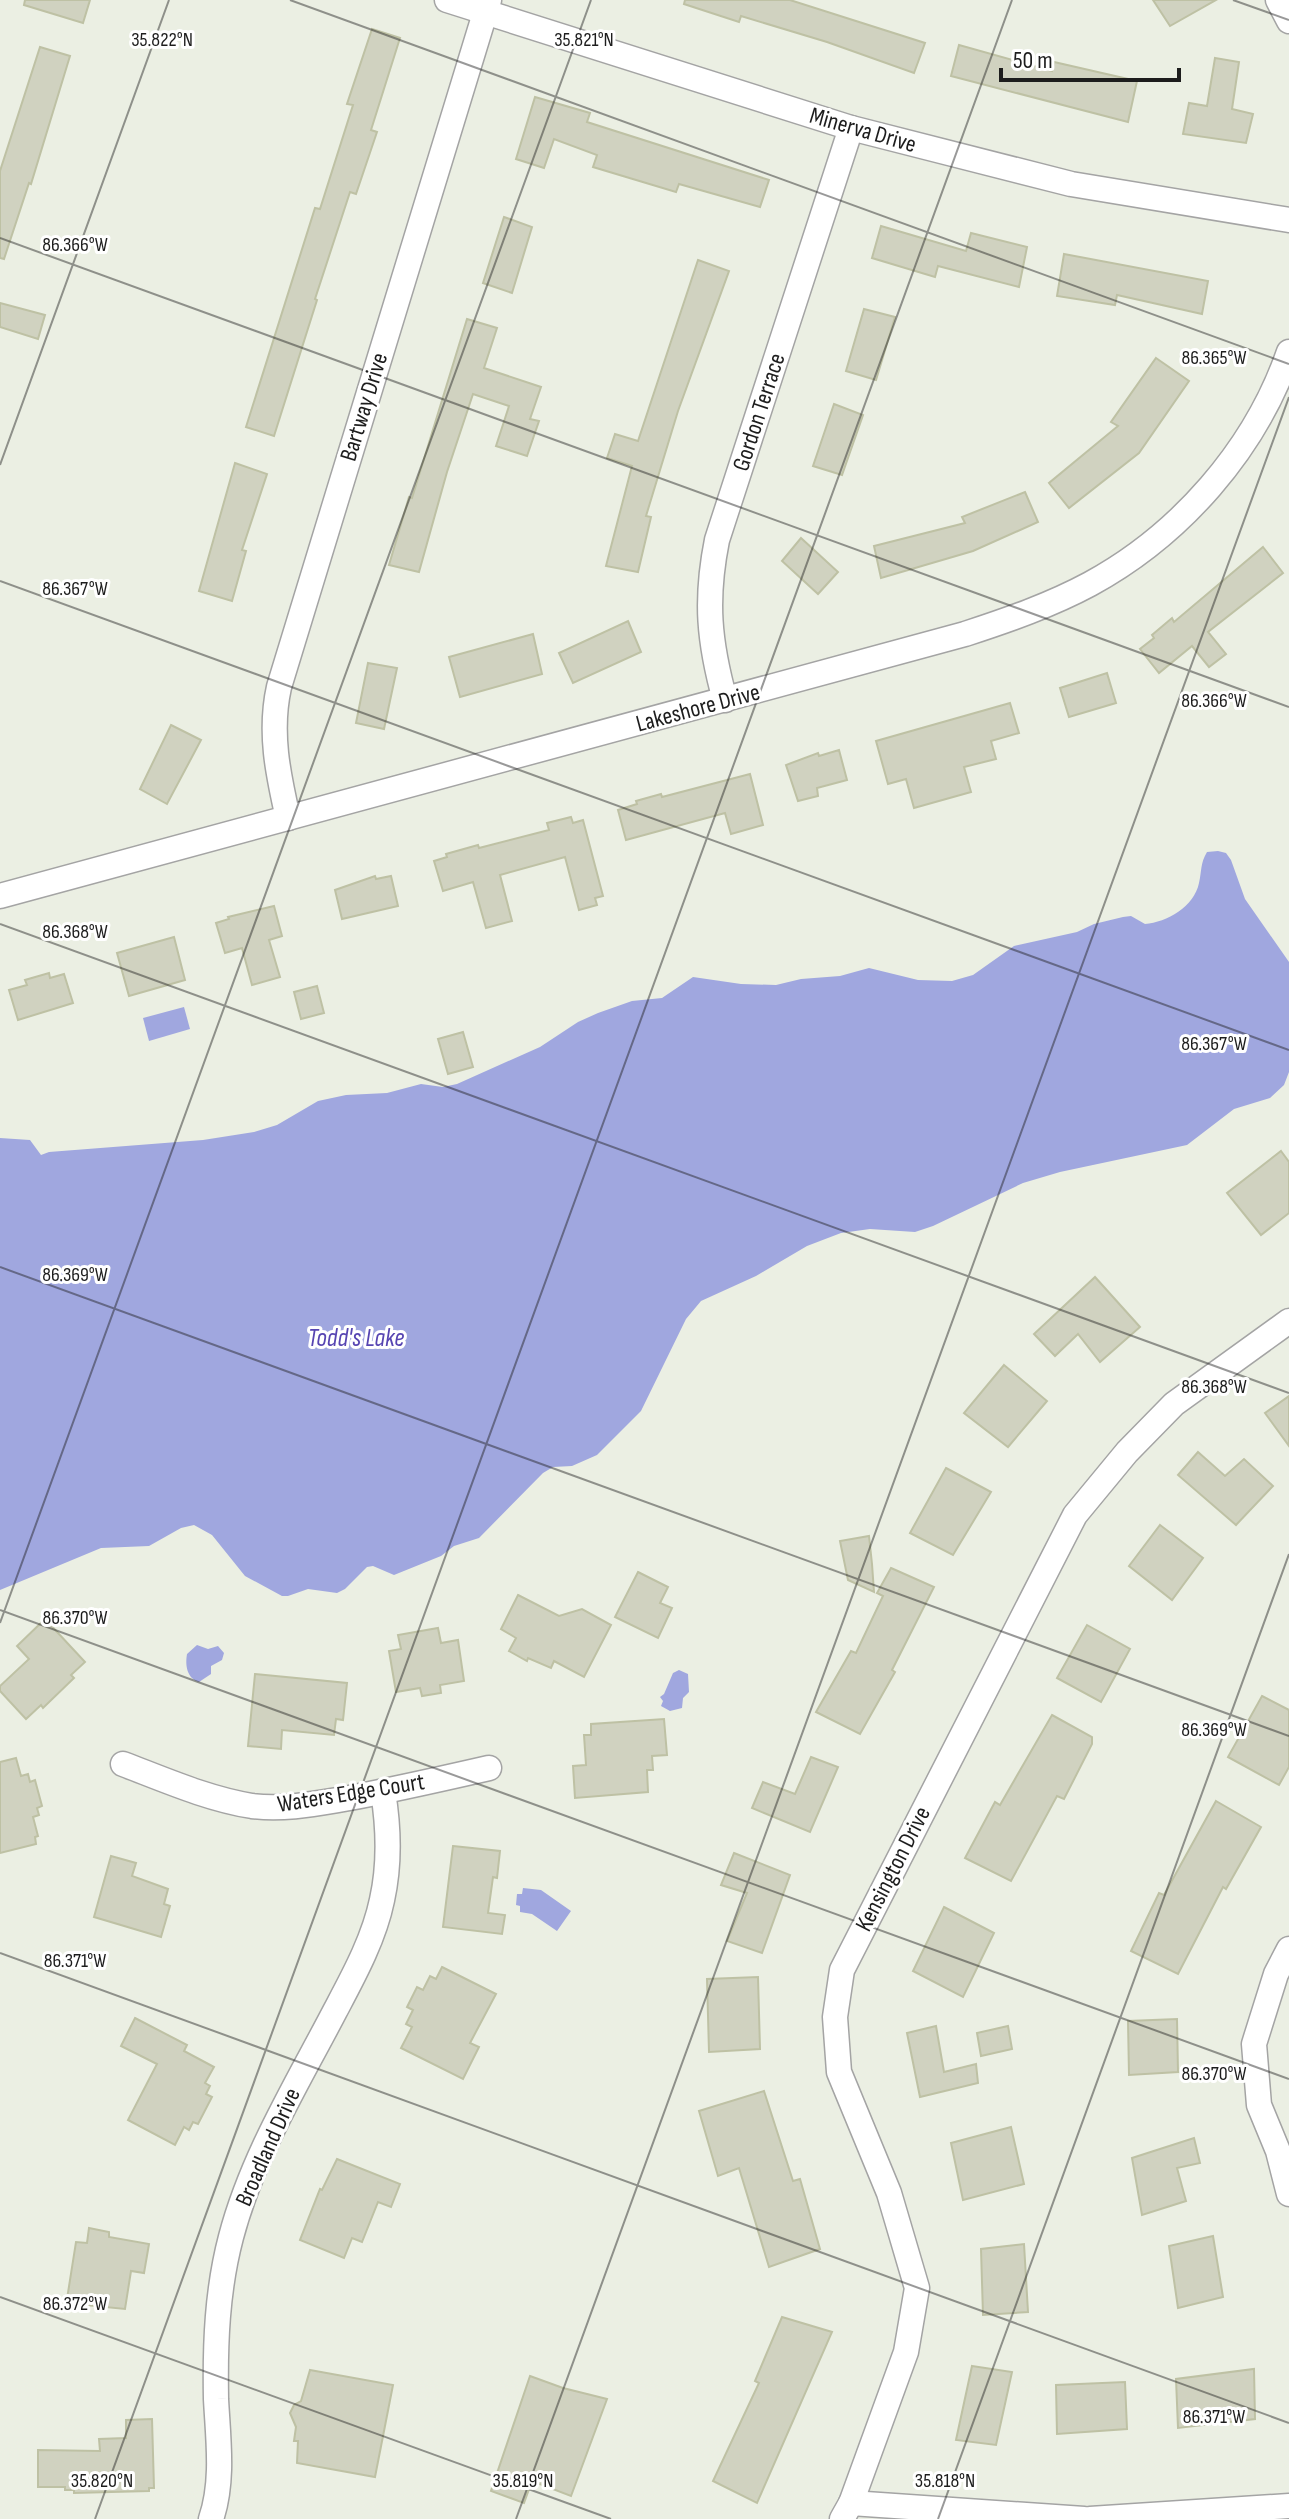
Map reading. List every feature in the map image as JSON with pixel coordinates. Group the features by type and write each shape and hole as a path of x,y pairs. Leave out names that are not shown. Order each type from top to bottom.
{"street":[{"name":"Minerva Drive","path":"447,0 488,6 851,128 1071,184 1289,220"},
{"path":"1278,0 1289,21"},
{"name":"Bartway Drive","path":"288,818 278,774 273,720 279,687 488,6"},
{"name":"Gordon Terrace","path":"725,700 708,615 717,540 851,128"},
{"name":"Lakeshore Drive","path":"0,896 725,700 1010,619 1088,585 1168,529 1212,484 1251,433 1289,352"},
{"name":"Kensington Drive","path":"846,2511 906,2352 917,2288 889,2193 839,2072 835,2017 842,1970 1075,1515 1127,1452 1174,1404 1289,1321"},
{"name":"Waters Edge Court","path":"123,1764 202,1793 252,1806 290,1807 383,1792 489,1768"},
{"name":"Broadland Drive","path":"211,2519 218,2482 216,2332 221,2281 230,2240 264,2150 353,1976 375,1925 382,1903 388,1855 383,1792"},
{"path":"1289,1949 1276,1974 1254,2044 1259,2105 1283,2150 1289,2194"},
{"path":"846,2511 1087,2519 1289,2506"}],"water":[{"name":"Todd's Lake","path":"1207,852 1226,853 1231,860 1245,899 1289,962 1289,1072 1284,1085 1270,1098 1234,1109 1187,1145 1023,1183 915,1232 870,1229 841,1233 807,1246 756,1276 701,1301 686,1319 641,1411 597,1455 572,1466 553,1467 543,1473 479,1538 454,1546 441,1556 394,1575 373,1566 367,1567 337,1593 308,1589 282,1596 245,1576 212,1535 194,1525 181,1528 149,1546 101,1548 0,1590 0,1138 30,1140 41,1155 203,1140 254,1132 277,1125 318,1101 346,1095 387,1093 421,1084 443,1087 457,1084 540,1047 578,1022 632,1001 662,998 693,977 776,985 801,979 840,976 869,968 918,980 952,981 973,975 1014,946 1077,932 1123,917 1131,916 1145,924 1162,920 1178,912 1192,899"},
{"path":"184,1007 190,1029 149,1041 143,1018"},
{"path":"197,1645 208,1649 218,1646 224,1653 222,1660 211,1666 211,1674 199,1682 189,1675 186,1663 187,1654"},
{"path":"679,1670 688,1674 689,1692 683,1698 682,1708 670,1711 661,1706 663,1701 660,1697 673,1673"},
{"path":"523,1888 541,1890 571,1911 557,1931 532,1914 520,1912 520,1906 516,1905 517,1894 522,1894"}],"building":[{"path":"25,0 90,0 83,23 24,5"},
{"path":"685,0 790,0 925,43 914,73 741,16 739,22 684,4"},
{"path":"1153,0 1216,0 1170,26"},
{"path":"372,29 400,38 371,130 377,132 356,194 350,192 274,436 246,427 315,208 320,209 353,105 347,104"},
{"path":"959,45 1052,71 1054,62 1137,81 1128,122 951,76"},
{"path":"40,47 70,56 31,184 4,259 0,258 0,171"},
{"path":"1215,58 1239,62 1232,109 1253,114 1246,143 1183,134 1189,103 1207,106"},
{"path":"535,97 590,113 587,122 769,180 760,207 679,184 676,192 593,167 597,155 554,139 544,168 516,159"},
{"path":"504,217 532,227 512,293 483,283"},
{"path":"881,226 966,251 971,233 1027,247 1019,287 938,266 935,277 872,258"},
{"path":"1064,254 1208,281 1202,314 1117,295 1115,305 1057,296"},
{"path":"698,260 729,271 678,411 646,516 651,517 638,572 606,566 632,466 607,458 615,434 638,441"},
{"path":"0,303 45,315 38,339 0,327"},
{"path":"864,309 895,317 876,380 846,371"},
{"path":"467,319 497,328 484,368 541,387 530,419 539,421 527,456 496,446 509,406 473,394 419,572 389,565 409,497 412,498"},
{"path":"1156,358 1189,381 1139,453 1069,508 1049,483 1118,426 1111,422"},
{"path":"834,404 863,415 842,475 813,466"},
{"path":"235,463 267,474 242,550 246,551 232,601 199,591"},
{"path":"1025,492 1038,522 973,551 881,578 874,546 965,523 962,517"},
{"path":"801,538 838,572 818,594 782,561"},
{"path":"1263,547 1283,573 1208,632 1226,654 1209,667 1192,646 1159,673 1140,649 1172,618 1174,622"},
{"path":"628,621 641,652 573,683 559,653"},
{"path":"533,634 542,674 460,697 449,657"},
{"path":"368,663 397,668 384,729 356,723"},
{"path":"1107,673 1116,703 1069,717 1060,688"},
{"path":"1010,703 1019,733 991,741 996,759 964,767 971,792 914,808 906,779 888,784 876,741"},
{"path":"171,725 201,740 167,804 140,789"},
{"path":"839,750 847,780 817,788 818,796 798,801 786,765 818,753 819,756"},
{"path":"750,774 763,825 731,834 725,813 626,840 618,810 661,794 662,797"},
{"path":"571,817 573,823 583,820 603,896 595,898 597,905 579,910 565,857 500,875 512,921 486,928 473,882 443,891 434,861 447,857 446,854 549,830 547,823"},
{"path":"375,876 376,879 391,876 398,906 342,919 335,890"},
{"path":"274,906 282,936 269,940 280,977 252,985 242,948 225,953 216,923"},
{"path":"174,937 185,980 129,996 117,953"},
{"path":"49,973 50,978 64,974 73,1003 18,1020 9,990 27,985 25,980"},
{"path":"317,986 324,1013 301,1019 294,992"},
{"path":"463,1032 473,1067 448,1074 438,1039"},
{"path":"1281,1151 1289,1162 1289,1213 1261,1235 1227,1193"},
{"path":"1095,1277 1140,1327 1100,1362 1078,1334 1055,1356 1034,1334"},
{"path":"1004,1365 1047,1401 1008,1447 964,1413"},
{"path":"1289,1396 1289,1446 1265,1413"},
{"path":"1198,1452 1225,1476 1244,1459 1273,1486 1236,1525 1178,1475"},
{"path":"946,1468 991,1492 953,1555 910,1533"},
{"path":"1160,1525 1203,1558 1172,1600 1129,1566"},
{"path":"869,1536 874,1592 848,1580 840,1541"},
{"path":"891,1568 934,1587 892,1670 895,1672 860,1734 816,1712 851,1651 856,1653 883,1596 877,1593"},
{"path":"638,1572 668,1587 660,1603 672,1608 658,1638 615,1617"},
{"path":"518,1595 559,1616 582,1609 611,1625 584,1677 554,1661 551,1668 528,1658 527,1661 509,1651 516,1638 501,1629"},
{"path":"45,1619 85,1662 71,1675 74,1678 43,1708 41,1705 26,1719 0,1691 0,1686 29,1659 17,1646"},
{"path":"1087,1625 1130,1649 1101,1702 1057,1678"},
{"path":"438,1628 441,1643 458,1640 464,1681 440,1685 441,1693 422,1696 420,1688 396,1692 389,1651 401,1649 398,1635"},
{"path":"255,1674 347,1683 343,1720 336,1719 334,1735 282,1730 281,1749 248,1746"},
{"path":"1262,1696 1289,1710 1289,1767 1279,1785 1228,1757"},
{"path":"1052,1715 1092,1737 1092,1744 1064,1799 1057,1796 1011,1881 965,1858 995,1802 1000,1805"},
{"path":"664,1719 667,1755 652,1756 653,1770 647,1770 648,1792 575,1798 573,1766 586,1765 584,1735 591,1735 591,1724"},
{"path":"811,1757 838,1767 810,1832 752,1808 763,1782 795,1794"},
{"path":"16,1758 21,1776 28,1774 30,1782 35,1780 42,1806 37,1808 39,1815 33,1817 38,1836 35,1837 36,1844 0,1853 0,1762"},
{"path":"1216,1801 1261,1827 1226,1889 1223,1887 1178,1974 1131,1951 1159,1893 1164,1895"},
{"path":"453,1846 500,1851 488,1913 505,1915 502,1934 443,1927"},
{"path":"734,1853 790,1875 762,1953 727,1941 747,1893 721,1885"},
{"path":"111,1856 136,1863 132,1876 168,1889 164,1904 170,1906 161,1937 94,1917"},
{"path":"944,1907 994,1933 963,1997 913,1971"},
{"path":"442,1967 496,1994 470,2043 479,2047 463,2079 401,2048 412,2027 406,2024 413,2010 407,2007 417,1987 423,1990 430,1976 436,1979"},
{"path":"758,1977 760,2049 709,2052 707,1979"},
{"path":"135,2018 187,2045 184,2051 214,2067 205,2083 210,2086 206,2094 212,2097 198,2124 193,2122 189,2130 184,2127 175,2145 128,2120 157,2064 121,2046"},
{"path":"1177,2019 1178,2072 1129,2075 1128,2021"},
{"path":"936,2026 944,2072 976,2064 978,2083 920,2097 907,2033"},
{"path":"1008,2026 1012,2049 981,2056 977,2033"},
{"path":"764,2091 793,2181 800,2179 820,2249 769,2267 739,2168 718,2176 699,2111"},
{"path":"1011,2127 1024,2184 963,2200 951,2143"},
{"path":"1194,2138 1200,2163 1177,2168 1186,2201 1142,2215 1132,2158"},
{"path":"337,2159 400,2184 391,2207 378,2202 362,2242 352,2238 344,2258 300,2240 320,2189"},
{"path":"89,2228 109,2232 109,2237 149,2244 144,2273 131,2271 125,2309 84,2305 85,2302 67,2299 76,2242 87,2243"},
{"path":"1213,2236 1223,2297 1178,2308 1169,2246"},
{"path":"1024,2244 1028,2312 983,2315 981,2249"},
{"path":"782,2317 832,2332 757,2503 713,2481 759,2383 755,2381"},
{"path":"972,2366 1012,2372 996,2445 956,2440"},
{"path":"1254,2369 1255,2419 1178,2428 1176,2379"},
{"path":"310,2370 393,2385 375,2477 297,2463 298,2441 294,2441 296,2427 290,2413 294,2405 301,2401"},
{"path":"530,2376 607,2399 571,2496 532,2481 524,2503 491,2491"},
{"path":"1125,2382 1127,2429 1057,2434 1056,2385"},
{"path":"152,2419 154,2488 149,2488 149,2491 74,2493 74,2490 65,2490 65,2487 38,2487 38,2450 100,2451 99,2439 126,2438 126,2420"}]}
